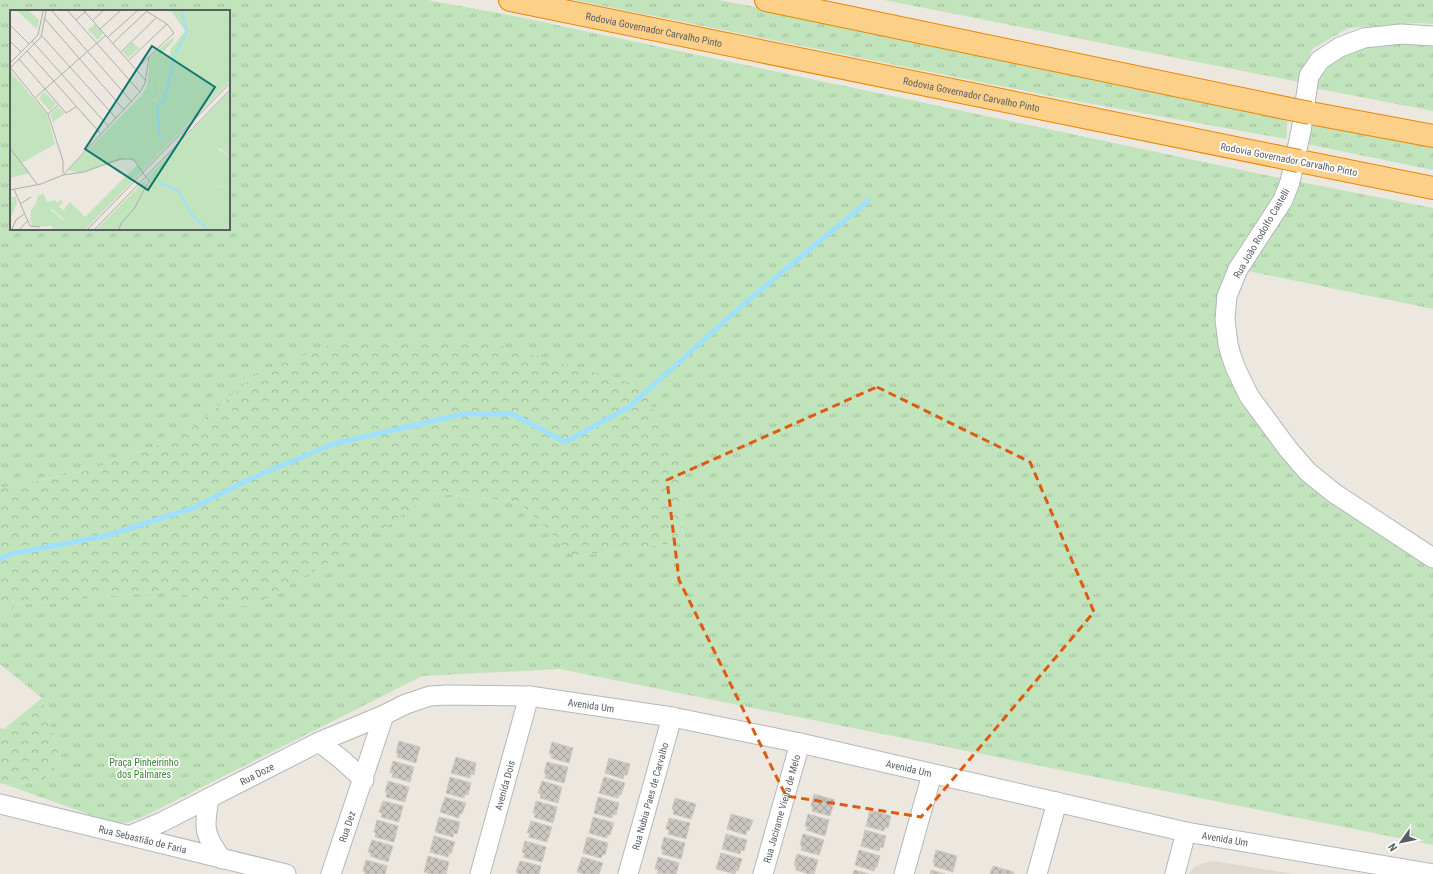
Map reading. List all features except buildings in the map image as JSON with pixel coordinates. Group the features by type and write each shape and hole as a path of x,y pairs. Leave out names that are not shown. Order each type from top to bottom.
{"highway":[{"name":"Rodovia Governador Carvalho Pinto","path":"510,0 1433,188"},
{"path":"766,0 1285,108 1433,136"}],"street":[{"name":"Rua João Rodolfo Castelli","path":"1433,36 1401,34 1364,38 1340,47 1320,60 1309,76 1301,131 1290,182 1283,200 1238,269 1227,296 1225,319 1230,352 1235,367 1249,396 1288,449 1308,472 1334,493 1433,558"},
{"name":"Avenida Um","path":"384,715 406,704 430,696 447,695 529,696 672,717 800,743 1186,832 1433,874"},
{"name":"Avenida Dois","path":"480,874 529,696"},
{"name":"Rua Doze","path":"131,836 162,822 319,742 384,715"},
{"name":"Rua Dez","path":"331,874 364,780 384,715"},
{"name":"Rua Nubia Paes de Carvalho","path":"628,874 672,717"},
{"path":"319,742 341,759 364,780"},
{"name":"Rua Jacirame Vieira de Melo","path":"763,874 800,743"},
{"path":"904,874 932,774"},
{"path":"209,798 205,830 210,844 222,859"},
{"path":"1037,874 1057,802"},
{"name":"Rua Sebastião de Faria","path":"0,804 286,874"},
{"path":"1175,874 1186,832"}],"highlighted area":[{"path":"877,387 1030,462 1094,612 921,817 786,796 679,580 667,480"}],"shaded area":[{"path":"1214,861 1294,874 1189,874 1195,867"}],"green space":[{"name":"Praça Pinheirinho dos Palmares","path":"0,0 427,0 514,16 1265,175 1433,208 1433,309 1238,269 1225,319 1278,448 1433,561 1433,845 560,669 422,676 143,817 126,823 108,821 7,785 43,781 61,761 42,698 0,664 0,616 16,605 164,591 252,607 374,535 433,493 519,502 575,556 683,542 680,463 260,372 183,435 91,470 0,488"},
{"path":"574,0 719,0 1022,59 1288,114 1286,139 1065,99"},
{"path":"884,0 1433,0 1433,24 1419,23 1348,28 1312,49 1299,82"},
{"path":"1433,41 1433,111 1314,88 1317,73 1348,49"},
{"path":"1311,119 1433,143 1433,170 1306,144"},
{"path":"340,341 492,343 641,386 680,463 683,542 574,556 519,502 433,493 369,539 252,607 164,591 16,605 0,616 0,488 91,470 183,435 260,372"},
{"path":"42,698 61,761 43,781 7,785 0,783 0,728 4,729"}],"waterway":[{"path":"0,559 11,554 105,536 193,508 252,478 333,444 463,414 512,414 565,442 629,407 745,303 868,201"}]}
